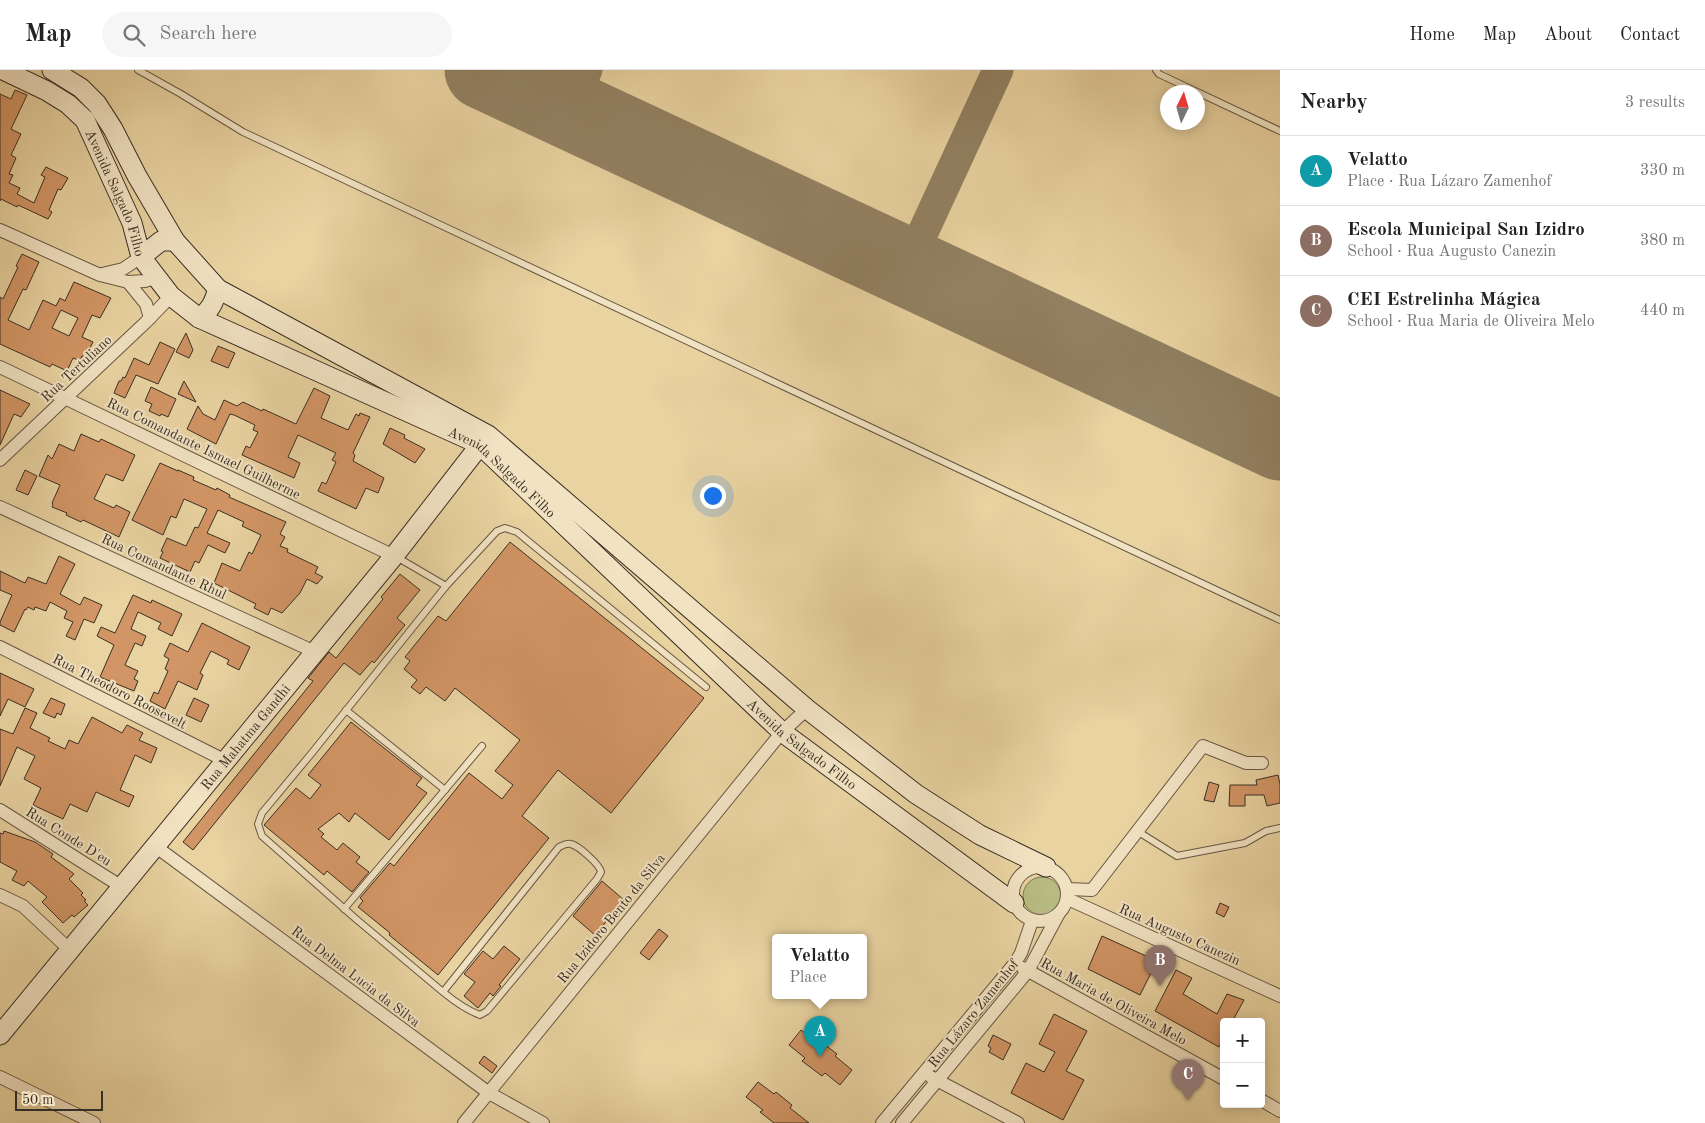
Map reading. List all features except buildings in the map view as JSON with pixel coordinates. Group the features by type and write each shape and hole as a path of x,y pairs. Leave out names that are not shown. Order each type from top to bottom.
{"street":[{"name":"Avenida Salgado Filho","path":"3,70 47,91 68,104 85,120 132,223 141,257 171,296 199,318 483,440 782,732 1014,903"},
{"name":"Avenida Salgado Filho","path":"52,70 81,88 98,104 175,241 218,289 483,440 807,709 924,799 980,835 1046,868"},
{"path":"0,230 100,275 128,282 146,281 156,278"},
{"path":"100,275 123,269 161,241 175,241"},
{"path":"128,282 146,304 150,318"},
{"path":"199,318 206,314 212,306 218,289"},
{"name":"Rua Tertuliano","path":"0,460 171,296"},
{"name":"Rua Comandante Ismael Guilherme","path":"0,367 394,556"},
{"name":"Rua Mahatma Gandhi","path":"0,1035 394,556 483,440"},
{"name":"Rua Comandante Rhul","path":"0,506 315,652"},
{"name":"Rua Theodoro Roosevelt","path":"0,647 226,761"},
{"name":"Rua Izidoro Bento da Silva","path":"464,1123 782,732 807,709"},
{"path":"1058,915 1050,920 1041,922 1032,921 1018,911 1013,895 1014,886 1018,879 1030,869 1046,868 1054,870 1060,875 1065,882 1068,894 1092,890 1203,746 1246,763 1262,763"},
{"name":"Rua Conde D'eu","path":"0,810 122,887"},
{"name":"Rua Delma Lucia da Silva","path":"155,846 489,1093 543,1123"},
{"name":"Rua Lázaro Zamenhof","path":"902,1123 1028,971 1058,915 1064,908 1068,894"},
{"name":"Rua Augusto Canezin","path":"1068,894 1280,996"},
{"path":"0,895 24,906 70,950"},
{"name":"Rua Lázaro Zamenhof","path":"882,1123 1015,963 1021,953 1032,921"},
{"name":"Rua Maria de Oliveira Melo","path":"1015,963 1220,1077"},
{"path":"925,1073 1018,1123"},
{"path":"0,1077 94,1123"},
{"path":"1265,1102 1280,1110"}],"lane":[{"path":"138,70 243,132 1280,620"},
{"path":"1156,70 1159,74 1280,131"},
{"path":"444,992 559,847 564,844 573,844 599,866 601,872 597,879 487,1011 480,1015 472,1012 444,992 344,909 262,836 258,824 262,813 446,586 497,531 505,528 517,532 706,687"},
{"path":"394,556 446,586"},
{"path":"346,710 444,790"},
{"path":"344,909 482,746"},
{"path":"1137,831 1177,856 1245,843 1266,831 1280,828"}],"green space":[{"path":"1042,877 1049,878 1055,883 1060,889 1060,903 1055,909 1049,914 1042,915 1035,914 1029,909 1024,903 1023,896 1024,889 1029,883 1035,878"}],"taxiway":[{"path":"569,110 587,70"},
{"path":"907,267 998,70"}],"runway":[{"path":"484,70 1280,441"}],"place":[{"name":"Escola Municipal San Izidro","path":"1160,986"},
{"name":"Velatto","path":"820,1057"},
{"name":"CEI Estrelinha Mágica","path":"1188,1100"}]}
